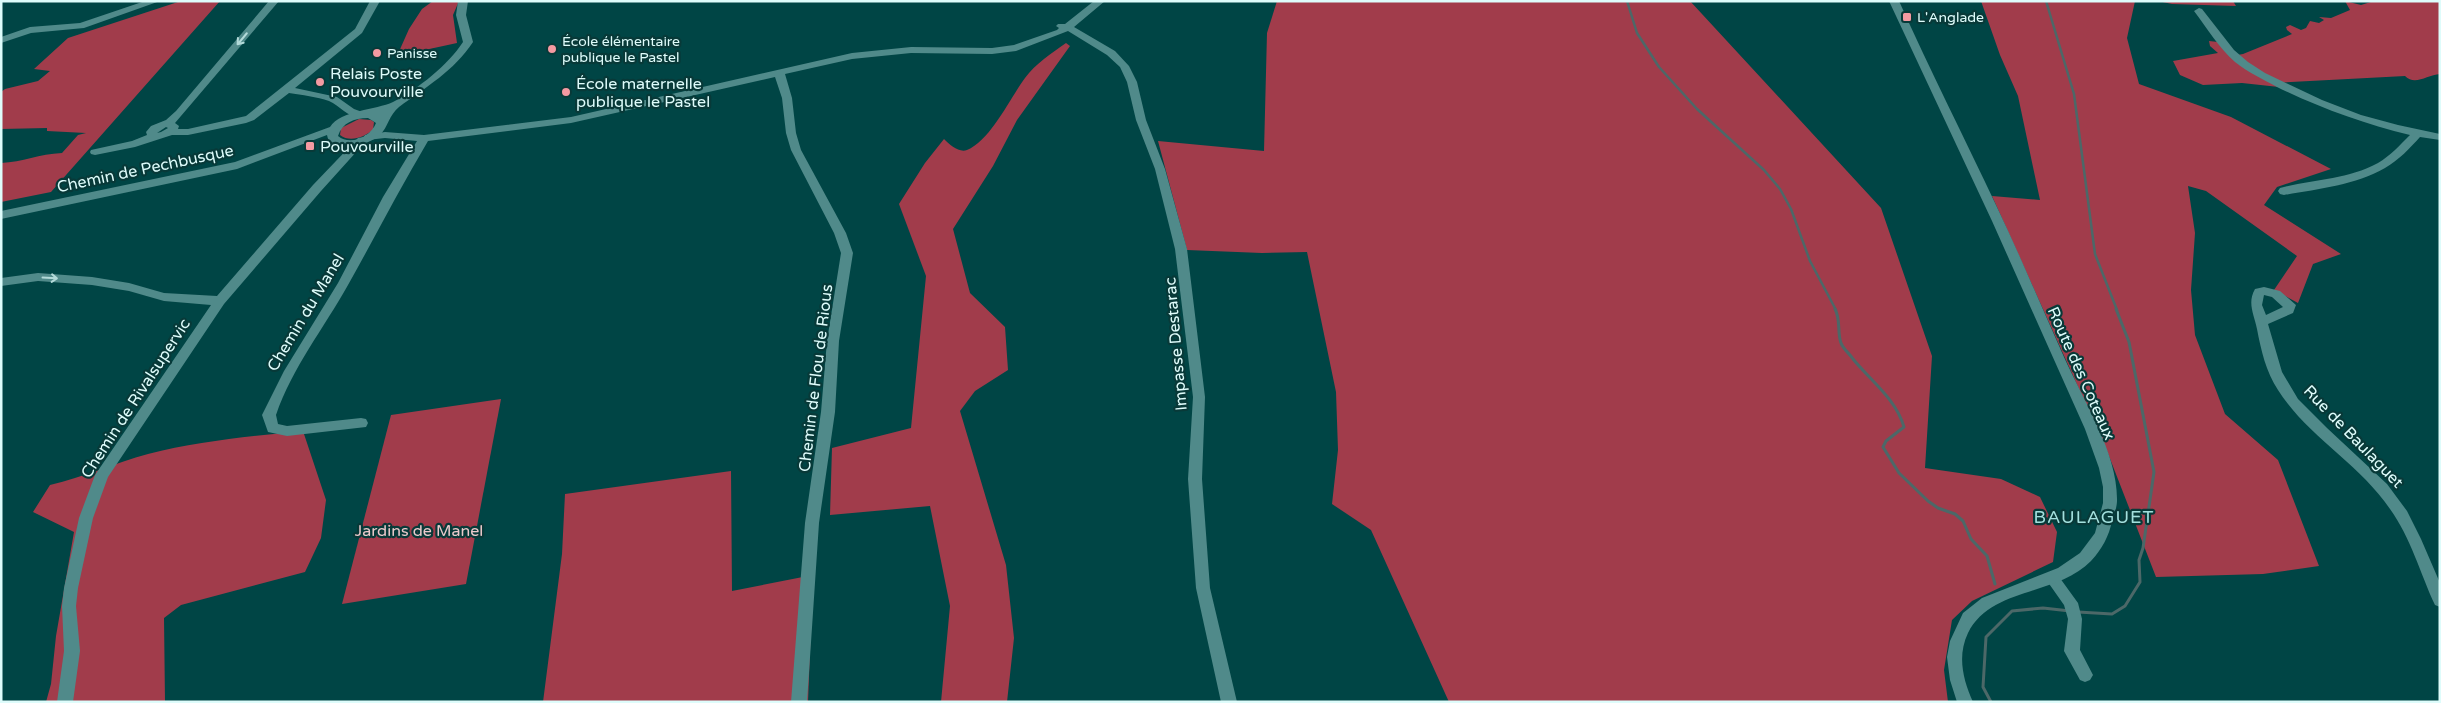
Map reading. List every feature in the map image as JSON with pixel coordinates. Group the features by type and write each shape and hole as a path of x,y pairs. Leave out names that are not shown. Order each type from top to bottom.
{"street":[{"path":"1,40 30,30 66,29 155,1"},
{"path":"95,152 134,144 170,128 180,113 274,1"},
{"path":"170,128 188,132 250,118 359,31 375,1"},
{"path":"337,134 363,115 397,103 436,74 459,46 460,34 457,22 458,12 463,1"},
{"path":"337,134 347,143 366,139 406,136 424,138 590,117 852,56 911,50 1005,50 1036,41 1062,28 1100,1"},
{"name":"Route des Coteaux","path":"1894,1 1989,202 2096,443 2106,472 2110,496 2108,516 2104,529 2086,556 2072,568 2052,578 1989,600 1978,606 1967,618 1959,633 1954,653 1956,678 1965,702"},
{"path":"2199,11 2226,46 2243,63 2300,95 2347,114 2417,134 2440,137"},
{"name":"Impasse Destarac","path":"1062,28 1111,54 1124,66 1132,82 1141,120 1160,169 1181,249 1199,397 1195,479 1203,588 1229,702"},
{"name":"Chemin de Flou de Rious","path":"779,72 787,98 791,133 796,150 840,233 847,254 833,341 828,412 812,523 799,702"},
{"path":"287,89 323,96 341,104 350,111 378,117 381,123 390,130 406,136"},
{"name":"Chemin de Rivalsupervic","path":"62,700 72,651 69,606 71,588 86,518 94,491 117,452 220,301 343,159 366,139 397,103"},
{"path":"341,104 343,114 337,134 343,150 343,159"},
{"name":"Chemin de Pechbusque","path":"1,215 237,165 293,145 337,134"},
{"path":"2284,191 2334,182 2369,171 2384,164 2417,134"},
{"name":"Chemin du Manel","path":"361,423 316,429 277,430 273,428 270,415 273,404 288,374 343,284 388,197 424,138"},
{"path":"1,282 38,277 92,281 129,287 164,297 220,301"},
{"name":"Rue de Baulaguet","path":"2262,322 2265,341 2281,384 2305,415 2370,476 2394,503 2414,538 2440,601"},
{"path":"2052,578 2071,603 2075,619 2072,651 2085,675"}],"green space":[{"path":"181,1 220,1 51,192 1,202 1,163 62,153 78,135 86,133 47,131 47,128 1,129 1,92 5,89 38,81 50,71 34,69 68,38"},
{"path":"433,1 459,1 453,15 457,43 397,56 409,29 422,9"},
{"path":"1277,1 1690,1 1881,208 1932,356 1925,468 2001,479 2040,497 2057,532 2053,562 1972,601 1952,620 1944,670 1948,702 1449,702 1371,530 1332,504 1338,450 1336,392 1307,252 1262,253 1187,250 1158,141 1264,151 1267,33"},
{"path":"1981,1 2135,1 2127,38 2139,84 2231,117 2331,169 2277,187 2264,205 2341,254 2313,264 2298,303 2274,290 2297,256 2206,191 2188,186 2195,233 2191,290 2195,335 2225,414 2278,460 2319,566 2263,574 2156,577 2107,451 1992,196 2040,200 2018,96 2000,55"},
{"path":"2158,1 2233,1 2236,6 2172,4"},
{"path":"2345,1 2361,5 2374,1 2440,1 2440,74 2417,80 2409,79 2405,76 2273,83 2279,87 2242,83 2203,85 2180,75 2173,61 2218,53 2210,46 2209,41 2218,42 2232,56 2243,54 2292,34 2286,27 2290,25 2301,30 2306,28 2310,21 2319,23 2324,20 2319,17 2331,18 2350,10"},
{"path":"1066,43 1070,46 1017,120 993,166 953,229 970,293 1005,327 1008,370 975,391 960,411 1006,565 1014,638 1007,702 941,702 950,606 930,506 830,515 832,448 911,428 926,276 899,204 925,163 944,139 952,146 964,151 976,145 992,128 1029,73"},
{"path":"359,119 374,122 373,130 352,139 340,135 341,128"},
{"name":"Jardins de Manel","path":"501,399 466,584 342,604 391,415"},
{"path":"303,431 326,500 321,538 305,572 181,605 164,618 165,702 46,702 51,684 56,636 74,532 33,512 50,485 167,449"},
{"path":"731,471 732,591 813,575 808,702 543,702 562,554 565,494"}],"waterway":[{"path":"1627,1 1637,33 1659,67 1697,109 1764,170 1780,189 1791,209 1810,261 1836,310"},
{"path":"2046,1 2074,94 2095,254 2117,310"},
{"path":"1835,309 1842,345 1889,399 1904,427 1886,441 1883,447 1899,473 1928,501 1938,508 1955,514 1963,521 1971,539 1987,556 1995,584"},
{"path":"2078,612 2112,614 2125,606 2140,582 2139,560 2143,548 2154,472 2129,342 2116,309"},
{"path":"1991,702 1983,687 1986,637 2012,611 2043,608 2070,611"}],"place":[{"name":"L'Anglade","path":"1907,17"},
{"name":"École élémentaire publique le Pastel","path":"552,49"},
{"name":"Panisse","path":"377,53"},
{"name":"Relais Poste Pouvourville","path":"320,82"},
{"name":"École maternelle publique le Pastel","path":"566,92"},
{"name":"Pouvourville","path":"310,146"}],"district":[{"name":"BAULAGUET","path":"2094,517"}]}
